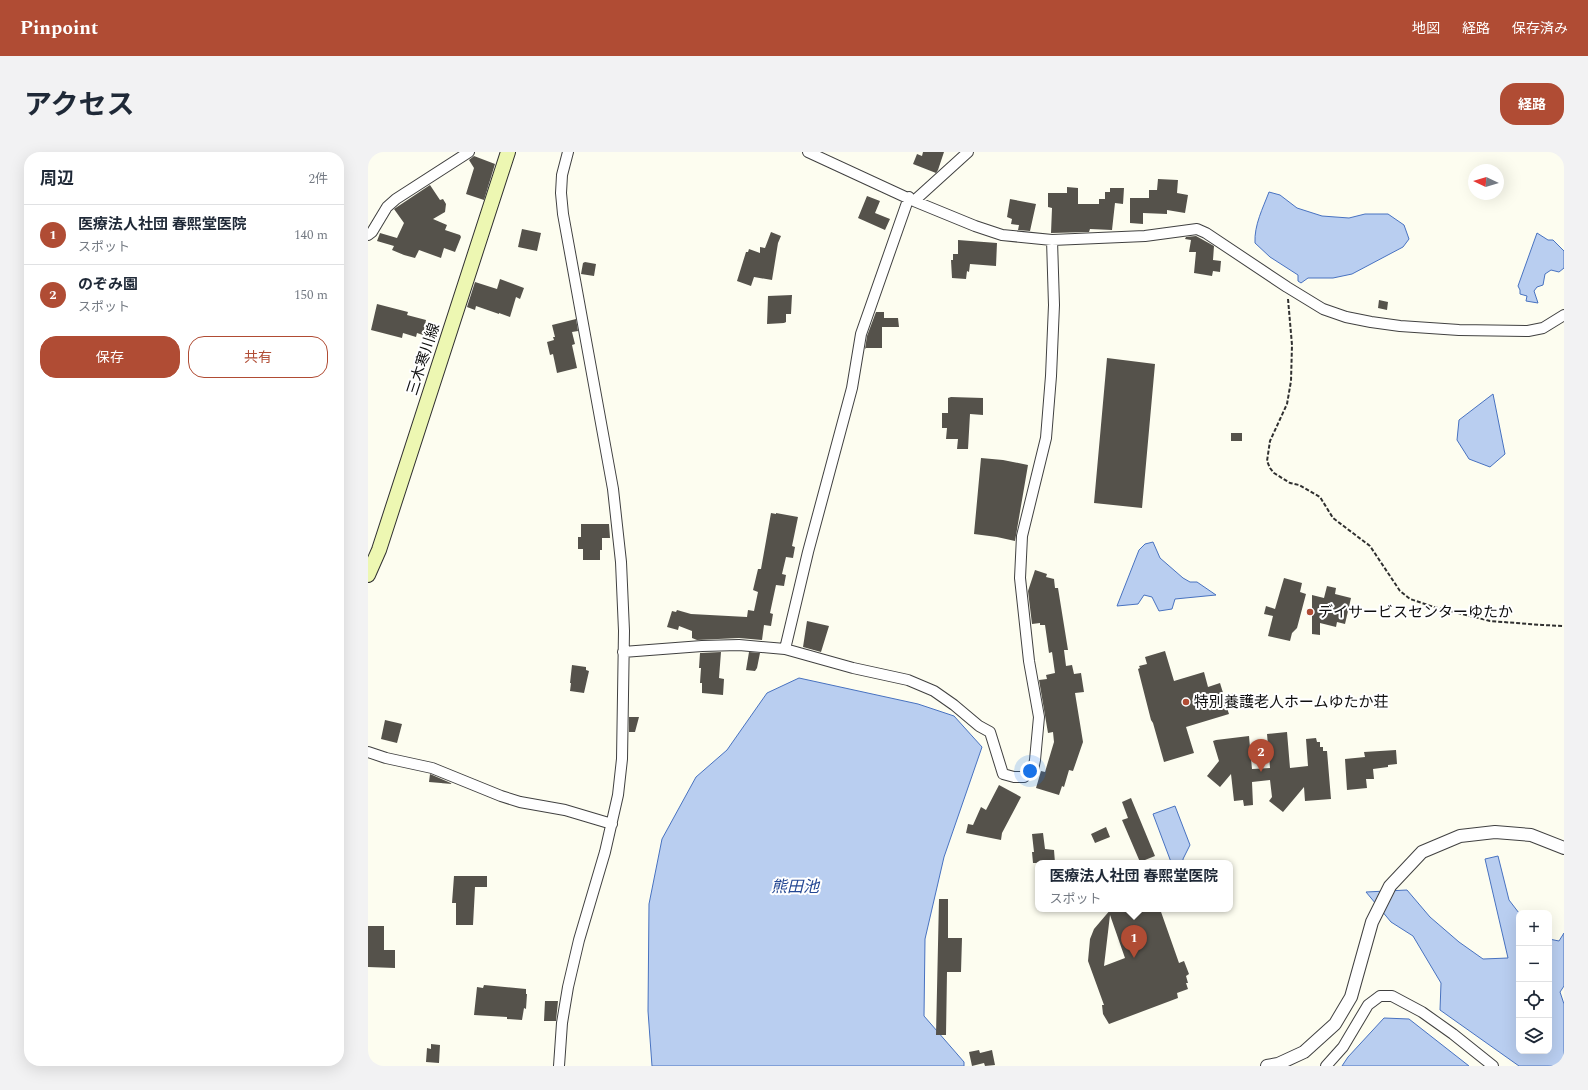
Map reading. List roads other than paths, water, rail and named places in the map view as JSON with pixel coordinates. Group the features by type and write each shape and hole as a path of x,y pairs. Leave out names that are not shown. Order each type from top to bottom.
{"main road":[{"name":"三木寒川線","path":"368,576 384,537 508,152"}],"street":[{"path":"368,235 372,232 387,207 396,199 469,152"},
{"path":"559,1066 562,1023 568,987 579,940 612,824 618,795 622,759 624,631 621,562 613,489 563,214 561,193 562,175 568,152"},
{"path":"808,152 911,199 1002,235 1052,240 1145,236 1197,229 1206,233 1287,288 1323,309 1346,317 1400,326 1459,330 1528,331 1543,328 1564,315"},
{"path":"785,649 808,552 852,388 861,334 911,199 968,152"},
{"path":"623,652 702,646 739,645 785,649 860,670 908,680 934,691 954,705 979,726 990,732 1003,774 1014,777 1024,777 1033,770 1039,717 1029,661 1020,578 1022,536 1046,438 1051,376 1054,305 1052,240"},
{"path":"368,752 386,758 432,768 501,796 520,802 565,810 612,824"},
{"path":"1267,1066 1278,1064 1304,1052 1335,1024 1351,997 1372,922 1390,886 1422,852 1460,836 1495,832 1531,835 1564,848"},
{"path":"1326,1066 1343,1047 1368,1005 1380,996 1392,996 1422,1012 1493,1066"}],"water":[{"path":"1269,192 1280,195 1297,208 1322,216 1349,218 1365,214 1388,214 1404,225 1409,239 1403,247 1352,274 1333,278 1308,278 1301,283 1298,281 1298,275 1270,257 1255,243 1257,223"},
{"path":"1537,233 1548,240 1553,240 1564,251 1564,268 1559,272 1551,270 1545,274 1543,285 1537,287 1534,291 1538,303 1526,301 1527,296 1520,294 1518,286"},
{"path":"1493,394 1505,454 1490,467 1469,459 1457,440 1459,420"},
{"path":"1153,542 1160,558 1183,578 1190,582 1197,582 1216,595 1175,599 1172,609 1159,611 1152,597 1144,595 1138,604 1117,606 1139,550 1145,544"},
{"name":"熊田池","path":"799,678 918,704 954,716 982,747 944,857 925,939 924,1016 964,1062 964,1066 652,1066 648,1011 649,904 662,839 696,777 727,750 767,693"},
{"path":"1175,806 1190,845 1183,860 1170,860 1153,814"},
{"path":"1498,856 1509,900 1517,910 1516,1054 1552,1054 1552,940 1559,941 1564,933 1564,986 1560,992 1564,1004 1564,1066 1519,1066 1440,1010 1441,983 1413,936 1391,922 1366,892 1407,890 1430,917 1459,942 1483,959 1508,958 1485,859"},
{"path":"1384,1018 1409,1019 1469,1066 1342,1066 1348,1057"}],"place":[{"name":"デイサービスセンターゆたか","path":"1310,612"},
{"name":"特別養護老人ホームゆたか荘","path":"1186,702"},
{"name":"のぞみ園","path":"1261,772"},
{"name":"医療法人社団 春熙堂医院","path":"1134,958"}]}
